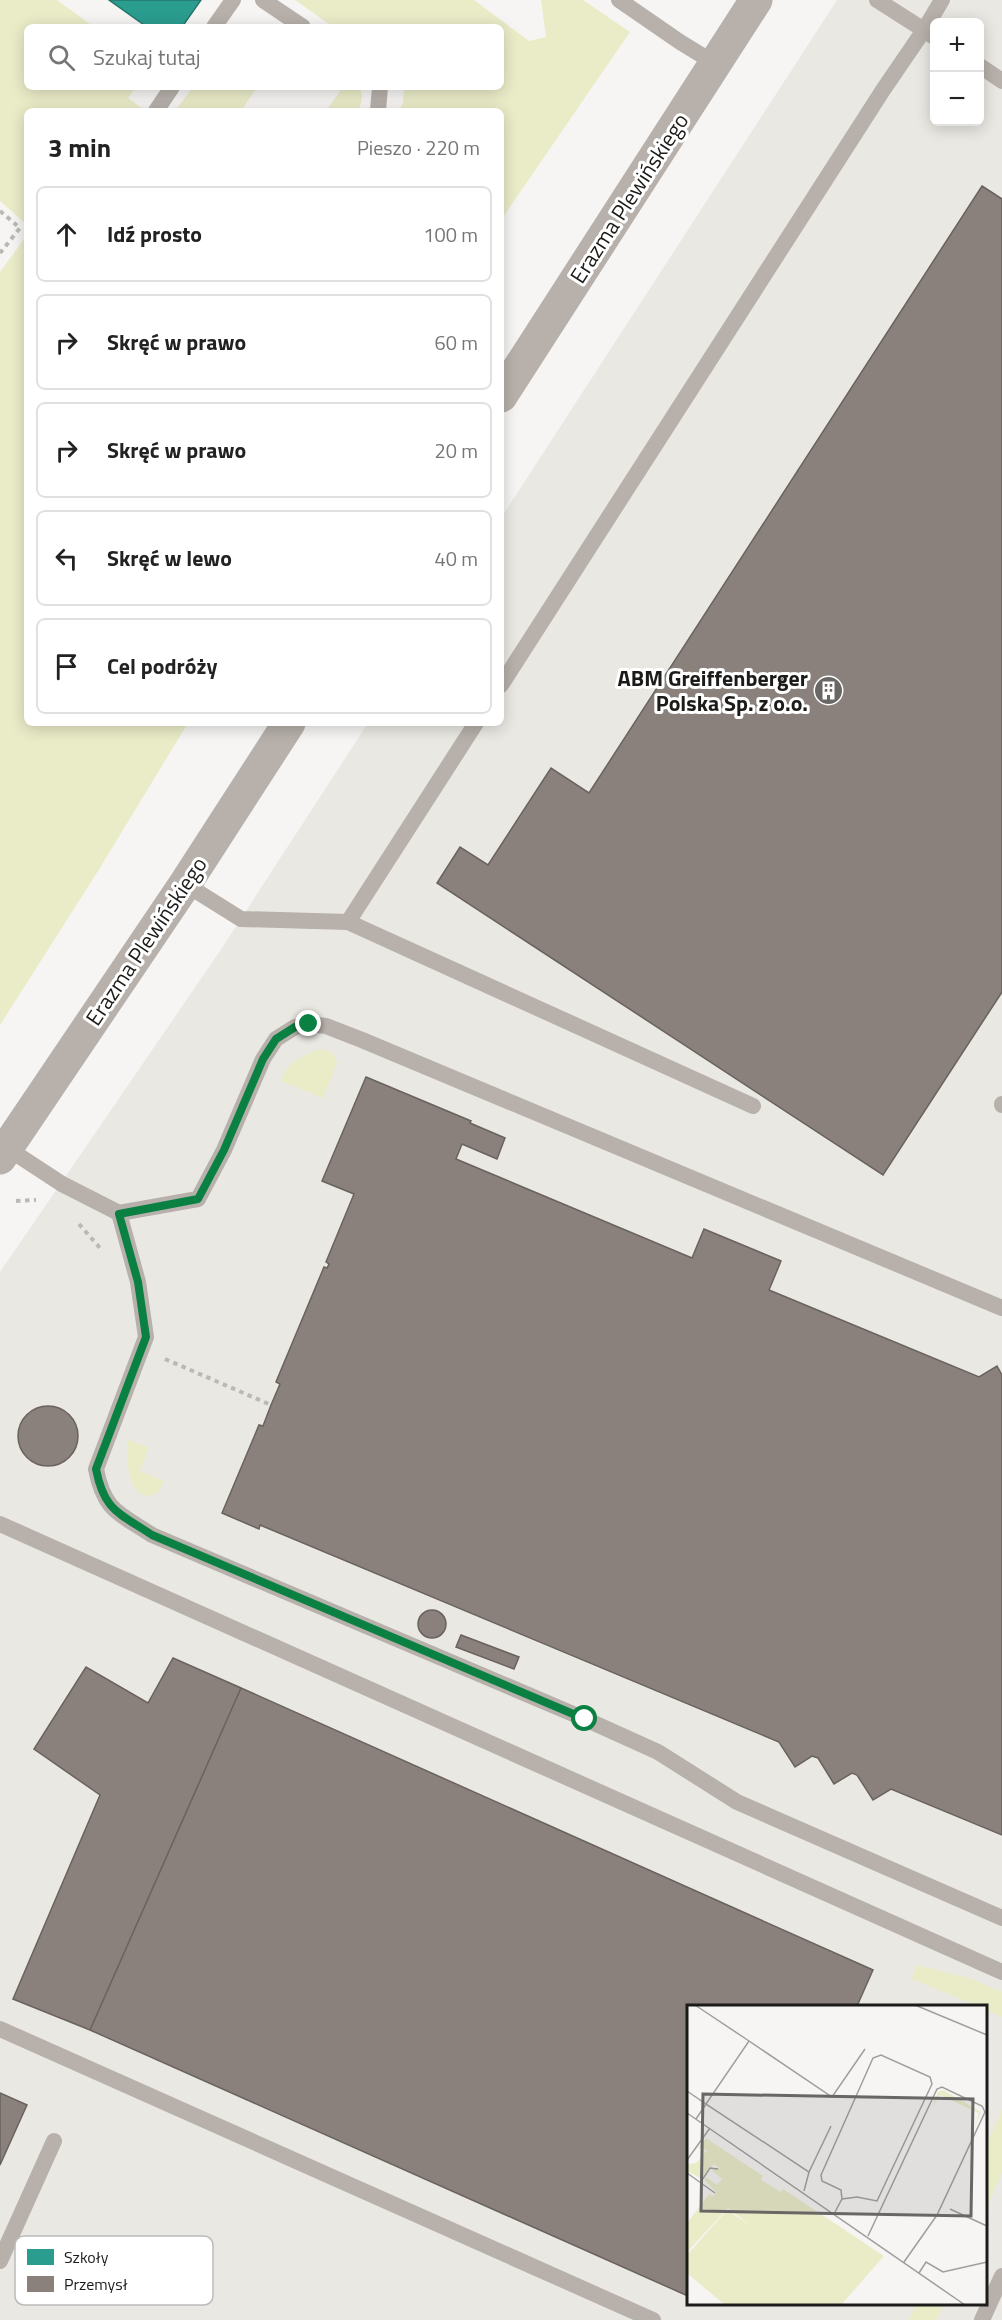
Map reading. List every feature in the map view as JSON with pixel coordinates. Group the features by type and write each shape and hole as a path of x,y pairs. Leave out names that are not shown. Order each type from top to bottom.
{"street":[{"name":"Erazma Plewińskiego","path":"504,391 756,0"},
{"name":"Erazma Plewińskiego","path":"3,1153 185,884 287,726"}],"lane":[{"path":"216,24 233,0"},
{"path":"263,0 299,24"},
{"path":"619,0 716,64"},
{"path":"877,0 929,33"},
{"path":"504,680 883,90 929,33 942,0"},
{"path":"984,69 1002,81"},
{"path":"158,108 170,90"},
{"path":"378,108 380,90"},
{"path":"348,922 474,726"},
{"path":"185,884 241,919 348,922 753,1106"},
{"path":"3,1153 119,1214 198,1199 224,1150 263,1059 276,1039 295,1027 309,1024 326,1026 1002,1308"},
{"path":"119,1214 138,1282 146,1337 96,1469 100,1491 110,1507 152,1535 585,1719 658,1752 737,1802 1002,1918"},
{"path":"0,1524 1002,1972"},
{"path":"0,2029 653,2320"},
{"path":"0,2260 54,2141"},
{"path":"982,2320 1002,2276"}],"path":[{"path":"0,211 20,228 0,253"}],"shaded area":[{"path":"837,0 1002,0 1002,2320 0,2320 0,1272 220,951 366,726 504,726 504,513"}],"green space":[{"path":"0,0 57,0 90,24 24,24 24,90 134,90 128,98 142,108 24,108 24,222 0,201"},
{"path":"295,0 474,0 529,41 546,37 541,0 583,0 630,32 504,216 504,108 400,108 404,90 504,90 504,24 329,24"},
{"path":"191,90 255,90 243,108 177,108"},
{"path":"341,90 361,90 360,108 328,108"},
{"path":"24,239 24,726 186,726 0,1025 0,272"},
{"path":"321,1049 333,1053 337,1063 323,1098 281,1081 291,1064"},
{"path":"128,1440 149,1447 140,1471 164,1481 160,1490 152,1495 144,1495 137,1491 133,1484 128,1466"},
{"path":"916,1965 969,1978 1002,1992 1002,2017 987,2010 987,2005 975,2005 912,1979"},
{"path":"1002,2109 1002,2172 987,2207 987,2144"},
{"path":"916,2305 944,2305 936,2320 909,2320"}],"building: Szkoły":[{"path":"109,0 201,0 184,24 143,24"}],"building: Przemysł":[{"name":"ABM Greiffenberger Polska Sp. z o.o.","path":"982,186 1002,199 1002,992 883,1175 437,883 460,847 488,865 551,768 589,793"},
{"path":"366,1077 471,1121 470,1123 505,1138 497,1159 462,1144 456,1159 692,1258 704,1229 781,1261 769,1290 979,1377 997,1366 1002,1375 1002,1835 891,1789 873,1800 857,1775 852,1773 834,1784 818,1758 812,1756 795,1767 779,1742 260,1525 259,1529 222,1513 259,1425 263,1426 280,1384 276,1382 324,1267 327,1268 329,1264 326,1262 354,1194 322,1181"},
{"path":"48,1406 65,1411 73,1419 78,1436 73,1453 65,1461 48,1466 31,1461 23,1453 18,1436 23,1419 31,1411"},
{"path":"432,1610 442,1614 446,1624 442,1634 432,1638 422,1634 418,1624 422,1614"},
{"path":"461,1635 519,1657 514,1669 456,1647"},
{"path":"173,1658 241,1688 90,2030 13,1999 100,1795 34,1749 86,1667 148,1703"},
{"path":"241,1688 873,1970 857,2005 687,2005 687,2296 90,2030"},
{"path":"0,2093 27,2105 0,2165"}],"place":[{"name":"ABM Greiffenberger Polska Sp. z o.o.","path":"829,691"}],"route":[{"path":"309,1024 295,1027 276,1039 263,1059 224,1150 198,1199 119,1214 138,1282 146,1337 96,1469 100,1491 110,1507 152,1535 585,1719"}]}
